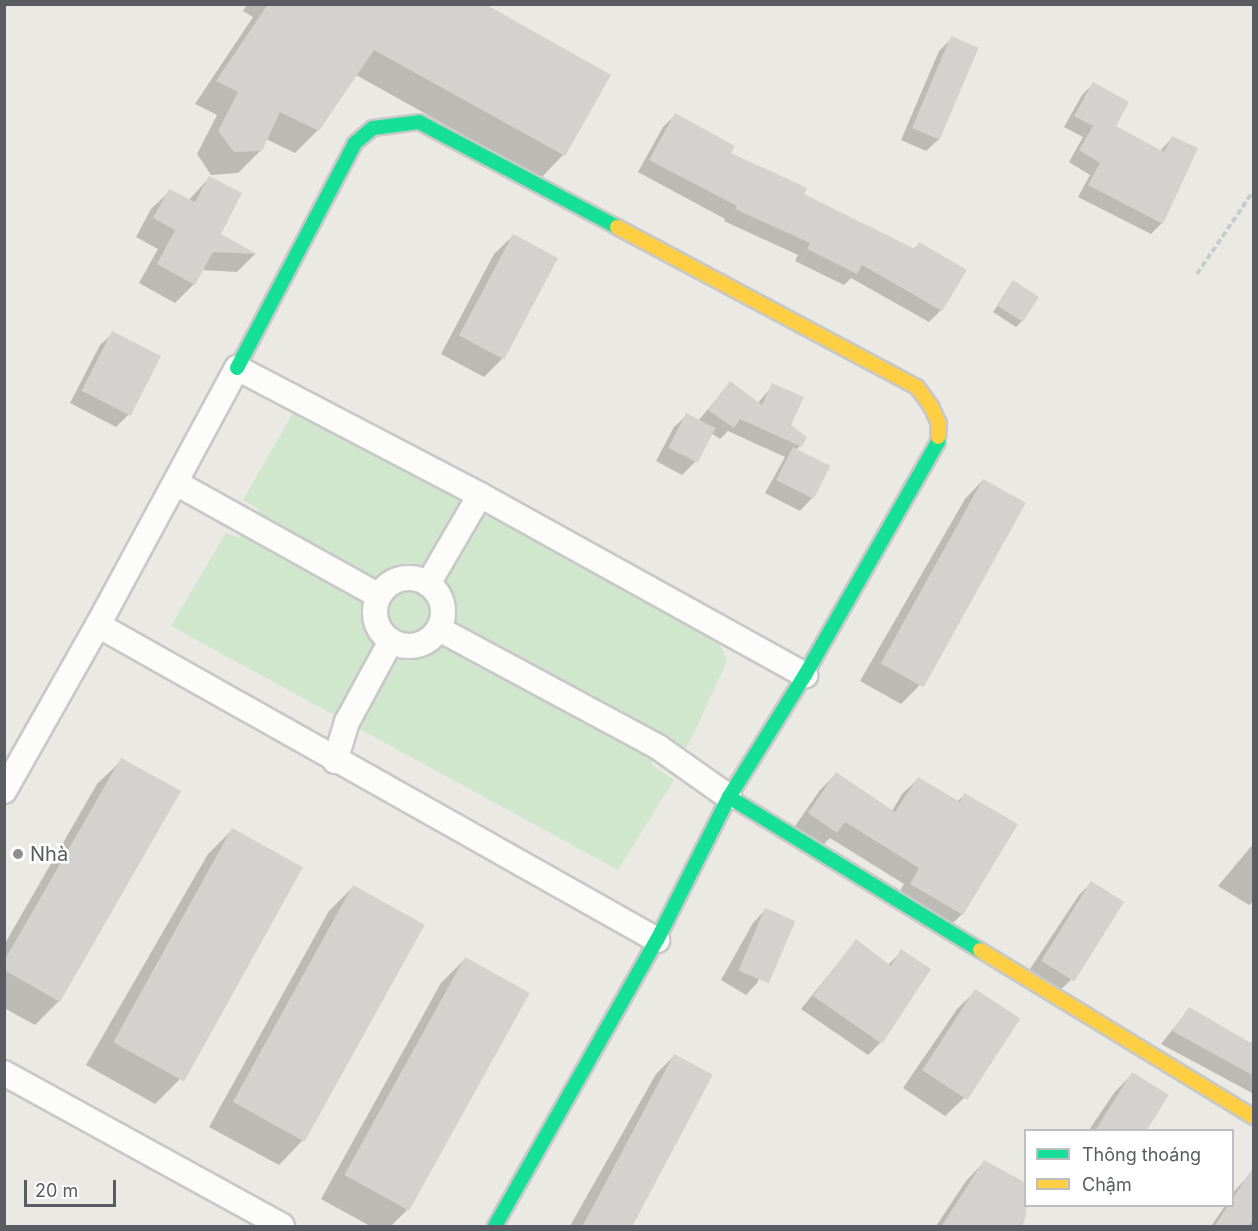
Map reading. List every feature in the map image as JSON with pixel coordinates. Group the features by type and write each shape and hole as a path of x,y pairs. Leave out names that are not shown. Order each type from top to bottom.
{"street":[{"path":"4,790 176,483 355,143 373,128 419,122 917,387 931,406 939,424 938,442 805,675 729,797 657,940 495,1227"},
{"path":"237,368 480,495 805,675"},
{"path":"176,483 379,596"},
{"path":"428,584 480,495"},
{"path":"406,578 428,584 441,599 443,620 439,629 423,644 401,646 391,641 377,626 375,606 379,596 386,587 406,578"},
{"path":"98,625 335,761 657,940"},
{"path":"439,629 658,747 729,797 1254,1117"},
{"path":"335,761 347,723 391,641"},
{"path":"4,1073 282,1227"}],"path":[{"path":"1197,274 1254,190"}],"green space":[{"path":"296,408 713,630 727,661 687,748 663,738 651,764 674,780 618,870 171,626 226,533 239,538 260,510 243,500"}],"building":[{"path":"268,4 485,4 611,75 565,156 374,50 319,131 280,112 262,151 234,152 218,131 238,92 216,81"},
{"path":"951,36 979,48 940,140 912,128"},
{"path":"1093,82 1129,102 1116,126 1164,152 1172,136 1198,148 1163,224 1088,185 1100,163 1079,150 1093,126 1074,116"},
{"path":"675,113 735,146 731,153 807,188 804,194 915,249 919,242 967,270 942,311 862,265 857,274 807,249 810,243 735,209 737,206 649,160"},
{"path":"209,176 242,193 221,234 257,254 213,252 195,285 157,264 175,230 153,218 169,189 195,202"},
{"path":"513,234 558,258 504,359 459,336"},
{"path":"1013,280 1039,297 1023,322 997,305"},
{"path":"112,331 161,356 131,416 82,391"},
{"path":"730,381 762,405 772,383 804,397 791,425 807,437 802,447 740,419 734,428 708,410"},
{"path":"686,413 715,428 698,463 668,448"},
{"path":"793,447 830,466 814,499 776,480"},
{"path":"983,479 1026,503 924,687 881,664"},
{"path":"121,758 181,791 60,1002 4,970 4,961"},
{"path":"836,772 895,812 918,777 960,802 964,793 1018,824 963,915 910,884 919,868 845,822 837,833 808,813"},
{"path":"232,828 303,867 184,1082 113,1042"},
{"path":"1091,881 1124,902 1074,981 1041,961"},
{"path":"353,885 425,925 304,1142 233,1102"},
{"path":"765,908 795,921 769,983 738,971"},
{"path":"856,939 891,966 901,949 931,969 882,1044 813,996"},
{"path":"465,957 530,993 409,1211 344,1175"},
{"path":"975,989 1020,1018 967,1100 922,1070"},
{"path":"1189,1007 1254,1045 1254,1076 1172,1031"},
{"path":"674,1054 713,1075 632,1226 583,1226"},
{"path":"1132,1072 1169,1095 1147,1129 1096,1129"},
{"path":"984,1160 1024,1182 1026,1215 1022,1227 941,1227"},
{"path":"1254,1166 1254,1218 1248,1227 1214,1227 1227,1207 1234,1207 1234,1196"}],"traffic: fast":[{"path":"237,368 355,143 373,128 419,122 617,227"},
{"path":"729,797 805,675 938,442 938,437"},
{"path":"495,1226 657,940 729,797 980,950"}],"traffic: slow":[{"path":"617,227 917,387 931,406 939,424 938,437"},
{"path":"980,950 1254,1117"}],"place":[{"name":"Nhà","path":"18,854"}]}
